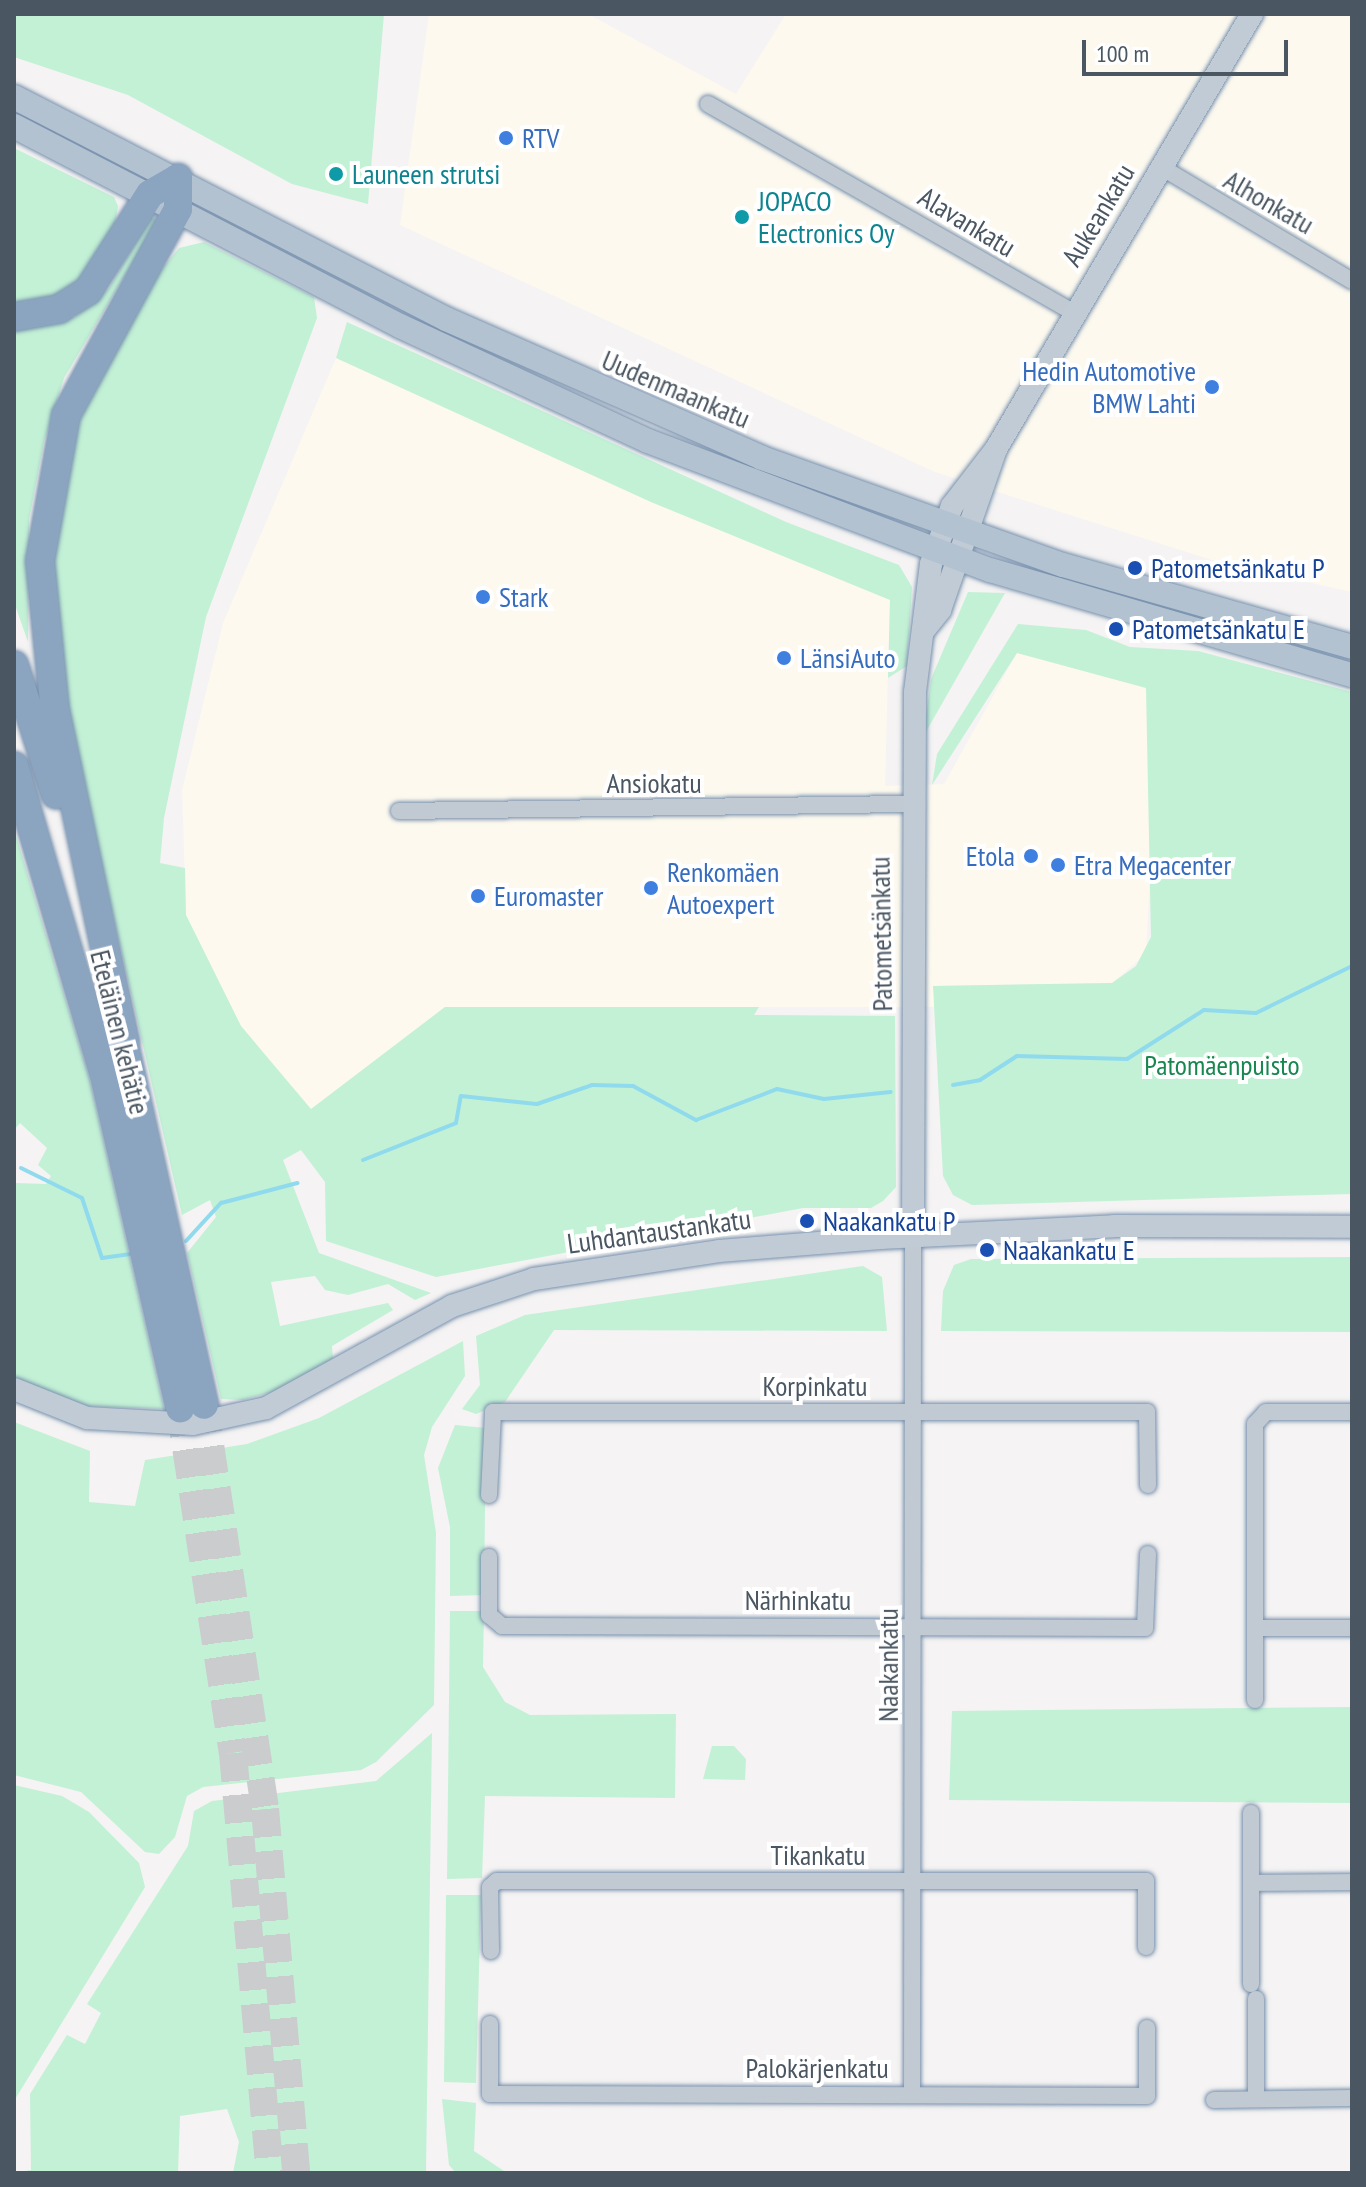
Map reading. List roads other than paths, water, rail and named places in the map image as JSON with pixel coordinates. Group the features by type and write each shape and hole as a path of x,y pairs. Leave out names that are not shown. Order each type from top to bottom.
{"highway":[{"path":"14,317 59,309 88,291 150,194 178,178 178,209 66,415 40,561 50,682 111,1047"},
{"name":"Eteläinen kehätie","path":"14,665 111,1047 192,1406"},
{"name":"Eteläinen kehätie","path":"14,766 111,1047"},
{"path":"14,801 111,1047"}],"main road":[{"name":"Uudenmaankatu","path":"14,97 576,380 866,498 954,529 1352,647"},
{"name":"Uudenmaankatu","path":"14,126 552,398 944,554 1352,675"}],"street":[{"name":"Aukeankatu","path":"954,529 976,466 996,449 1252,14"},
{"name":"Alavankatu","path":"708,104 1074,313"},
{"name":"Alhonkatu","path":"1161,167 1352,281"},
{"name":"Patometsänkatu","path":"913,1236 909,804 924,630 944,554 954,529"},
{"name":"Ansiokatu","path":"399,811 909,804"},
{"name":"Luhdantaustankatu","path":"14,1389 120,1424 232,1418 302,1392 452,1306 534,1279 719,1251 913,1236 1114,1226 1352,1227"},
{"name":"Naakankatu","path":"912,2094 915,1881 913,1236"},
{"name":"Korpinkatu","path":"489,1495 493,1412 1147,1412 1148,1485"},
{"path":"1255,1700 1252,1442 1261,1414 1352,1412"},
{"name":"Närhinkatu","path":"489,1557 489,1615 502,1626 1145,1628 1148,1554"},
{"path":"1255,1628 1352,1628"},
{"path":"1251,1813 1256,2098"},
{"name":"Tikankatu","path":"491,1951 490,1887 497,1881 1146,1881 1146,1947"},
{"path":"1254,1883 1352,1882"},
{"name":"Palokärjenkatu","path":"490,2024 490,2094 1147,2096 1147,2028"},
{"path":"1214,2100 1352,2098"}],"waterway":[{"path":"953,1085 980,1080 1017,1056 1127,1059 1204,1010 1256,1013 1352,966"},
{"path":"363,1160 456,1123 461,1096 537,1104 592,1085 633,1086 696,1120 777,1089 824,1099 891,1092"},
{"path":"21,1168 82,1198 102,1258 129,1254"},
{"path":"186,1241 221,1203 297,1183"}],"tunnel":[{"path":"204,1405 265,1809 296,2173"},
{"path":"180,1408 233,1753 270,2173"}],"place":[{"name":"RTV","path":"506,138"},
{"name":"Launeen strutsi","path":"336,174"},
{"name":"JOPACO Electronics Oy","path":"742,217"},
{"name":"Hedin Automotive BMW Lahti","path":"1212,387"},
{"name":"Patometsänkatu P","path":"1135,568"},
{"name":"Stark","path":"483,597"},
{"name":"Patometsänkatu E","path":"1116,629"},
{"name":"LänsiAuto","path":"784,658"},
{"name":"Etola","path":"1031,856"},
{"name":"Etra Megacenter","path":"1058,865"},
{"name":"Renkomäen Autoexpert","path":"651,888"},
{"name":"Euromaster","path":"478,896"},
{"name":"Naakankatu P","path":"807,1221"},
{"name":"Naakankatu E","path":"987,1250"}],"park label":[{"name":"Patomäenpuisto","path":"1222,1065"}]}
